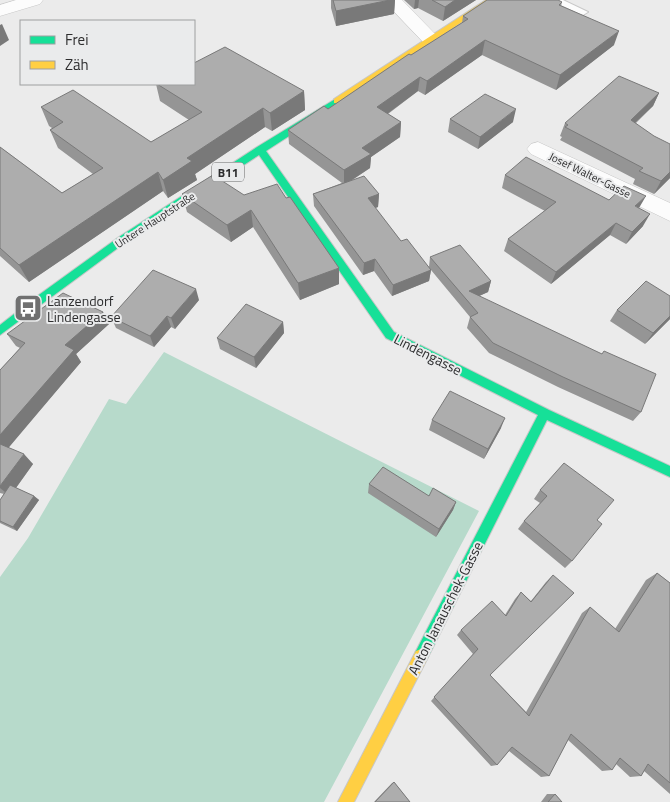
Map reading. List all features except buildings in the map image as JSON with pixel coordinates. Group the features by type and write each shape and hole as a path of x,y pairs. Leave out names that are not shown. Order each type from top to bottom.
{"street":[{"path":"0,11 34,0"},
{"path":"392,0 430,39"},
{"name":"Untere Hauptstraße","path":"0,331 28,308 115,246 492,0"},
{"name":"Lindengasse","path":"260,150 390,335 545,413 670,472"},
{"name":"Josef Walter-Gasse","path":"538,150 670,213"},
{"name":"Anton Janauschek-Gasse","path":"346,802 545,413"}],"lane":[{"path":"555,0 583,12"}],"green space":[{"path":"164,352 479,511 324,802 0,802 0,577 28,538 109,399 126,404"}],"traffic: fast":[{"path":"0,331 40,299 123,240 337,101"},
{"path":"260,149 390,335 545,413 670,472"},
{"path":"421,656 545,413"}],"traffic: slow":[{"path":"337,101 491,0"},
{"path":"346,802 421,656"}],"place":[{"name":"Lanzendorf Lindengasse","path":"28,308"}]}
